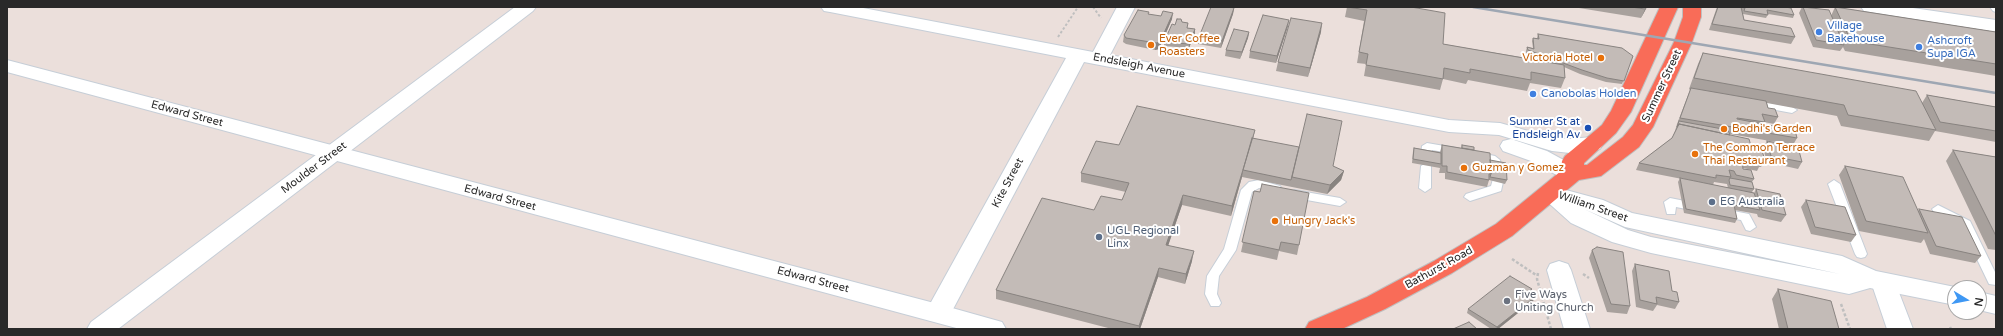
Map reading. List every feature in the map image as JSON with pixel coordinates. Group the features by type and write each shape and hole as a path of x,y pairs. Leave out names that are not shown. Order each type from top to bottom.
{"highway":[{"path":"1551,193 1572,174 1573,161 1609,129 1621,112 1669,7"},
{"name":"Summer Street","path":"1572,174 1593,171 1631,142 1643,127 1683,42 1692,17 1692,7"},
{"name":"Bathurst Road","path":"1318,329 1365,308 1443,267 1504,230 1551,193"}],"street":[{"name":"Moulder Street","path":"100,329 527,7"},
{"name":"Endsleigh Avenue","path":"830,7 1449,126 1497,142 1518,147 1572,174"},
{"name":"Kite Street","path":"938,313 1088,56 1126,7"},
{"path":"1870,7 1996,26"},
{"name":"Edward Street","path":"7,66 333,154 938,313 993,329"},
{"name":"Endsleigh Avenue","path":"1449,126 1500,129 1552,144 1570,146 1592,144"},
{"name":"William Street","path":"1551,193 1580,218 1620,236 1651,245 1849,285 1876,281 1947,294"},
{"path":"1548,273 1577,329"},
{"path":"1876,281 1900,329"}],"lane":[{"path":"1740,100 1792,110"},
{"path":"1426,154 1427,146 1461,152"},
{"path":"1473,154 1491,158 1496,162 1496,165"},
{"path":"1425,188 1426,166"},
{"path":"1470,197 1497,188 1496,182"},
{"path":"1215,303 1211,294 1213,276 1230,250 1250,186 1259,184 1280,191 1340,202"},
{"path":"1834,184 1861,254"},
{"path":"1671,210 1670,202 1745,217 1750,227"},
{"path":"1938,209 1966,224 1994,293"}],"path":[{"path":"1051,49 1078,7"},
{"path":"1512,259 1548,273"},
{"path":"1842,304 1850,329"}],"building":[{"path":"1211,7 1234,8 1222,41 1199,37"},
{"path":"1347,7 1411,7 1445,13 1443,44 1564,65 1565,78 1531,72 1531,80 1470,69 1470,73 1444,68 1443,79 1366,65 1368,54 1359,52 1367,10"},
{"path":"1631,7 1646,7 1645,9"},
{"path":"1718,7 1741,7 1744,20 1791,28 1795,37 1712,24"},
{"path":"1745,7 1785,7 1791,8 1794,15 1767,10 1768,15 1744,11"},
{"path":"1803,7 1829,10 1844,45 1816,40"},
{"name":"Ashcroft Supa IGA","path":"1835,7 1996,32 1996,64 1851,41"},
{"path":"1138,10 1149,12 1148,14 1161,16 1163,11 1173,13 1160,42 1156,43 1126,38 1124,35"},
{"path":"1263,15 1289,20 1277,56 1250,51"},
{"path":"1291,18 1322,23 1310,68 1278,62"},
{"path":"1177,19 1181,19 1182,22 1188,23 1187,28 1195,29 1189,44 1164,42 1172,24 1175,25"},
{"path":"1234,29 1249,32 1242,52 1226,50"},
{"path":"1538,34 1622,48 1633,56 1624,81 1607,78 1582,70 1528,50 1527,47 1534,49 1533,38 1539,39"},
{"path":"1703,53 1916,91 1936,130 1848,115 1844,105 1694,78"},
{"path":"1691,88 1766,101 1768,108 1775,109 1778,117 1762,114 1765,122 1737,119 1795,130 1797,138 1680,118"},
{"path":"1927,95 1996,107 1996,131 1940,122"},
{"name":"UGL Regional Linx","path":"1137,106 1255,130 1232,206 1183,195 1166,245 1194,251 1186,274 1159,268 1139,326 996,290 1042,198 1094,210 1101,196 1122,200 1129,183 1081,173 1096,141 1119,145"},
{"path":"1307,114 1342,121 1333,166 1344,171 1330,185 1292,177"},
{"path":"1679,121 1728,130 1730,135 1679,124 1677,127"},
{"path":"1679,124 1749,139 1751,146 1761,148 1765,160 1760,159 1761,164 1742,160 1743,169 1751,170 1754,179 1736,175 1734,171 1729,170 1731,177 1716,175 1716,178 1639,163 1672,138"},
{"path":"1252,138 1299,147 1291,180 1243,170"},
{"path":"1767,141 1798,147 1802,162 1771,156"},
{"name":"Guzman y Gomez","path":"1442,145 1490,153 1491,174 1489,174 1489,180 1447,172 1447,166 1442,166"},
{"path":"1462,145 1474,147 1474,150 1462,148"},
{"path":"1414,148 1441,153 1441,164 1413,159"},
{"path":"1953,150 1996,157 1996,236"},
{"path":"1490,160 1506,163 1507,180 1490,177"},
{"path":"1845,166 1903,177 1928,233 1866,221"},
{"path":"1680,178 1754,193 1760,210 1734,205 1737,219 1686,209"},
{"path":"1730,178 1752,182 1754,189 1730,185"},
{"name":"Hungry Jack's","path":"1262,184 1309,193 1299,245 1281,242 1279,250 1242,242 1254,191 1260,192"},
{"path":"1756,189 1780,194 1786,215 1762,210"},
{"path":"1806,200 1845,207 1856,235 1815,227"},
{"path":"1919,209 1962,217 1981,256 1936,246"},
{"path":"1597,247 1623,252 1630,306 1611,304 1592,250"},
{"path":"1635,264 1669,271 1672,291 1677,292 1679,302 1656,297 1657,304 1640,300"},
{"path":"1510,276 1532,289 1528,292 1535,297 1497,327 1468,309"},
{"path":"1778,289 1831,301 1839,329 1788,329"},
{"path":"1469,322 1477,329 1453,329"}],"railway":[{"path":"1473,7 1996,93"}],"place":[{"name":"Village Bakehouse","path":"1819,32"},
{"name":"Ever Coffee Roasters","path":"1151,45"},
{"name":"Ashcroft Supa IGA","path":"1919,47"},
{"name":"Victoria Hotel","path":"1601,58"},
{"name":"Canobolas Holden","path":"1533,94"},
{"name":"Summer St at Endsleigh Av","path":"1588,128"},
{"name":"Bodhi's Garden","path":"1724,129"},
{"name":"The Common Terrace Thai Restaurant","path":"1695,154"},
{"name":"Guzman y Gomez","path":"1464,168"},
{"name":"EG Australia","path":"1712,202"},
{"name":"Hungry Jack's","path":"1275,221"},
{"name":"UGL Regional Linx","path":"1099,237"},
{"name":"Five Ways Uniting Church","path":"1507,301"}]}
